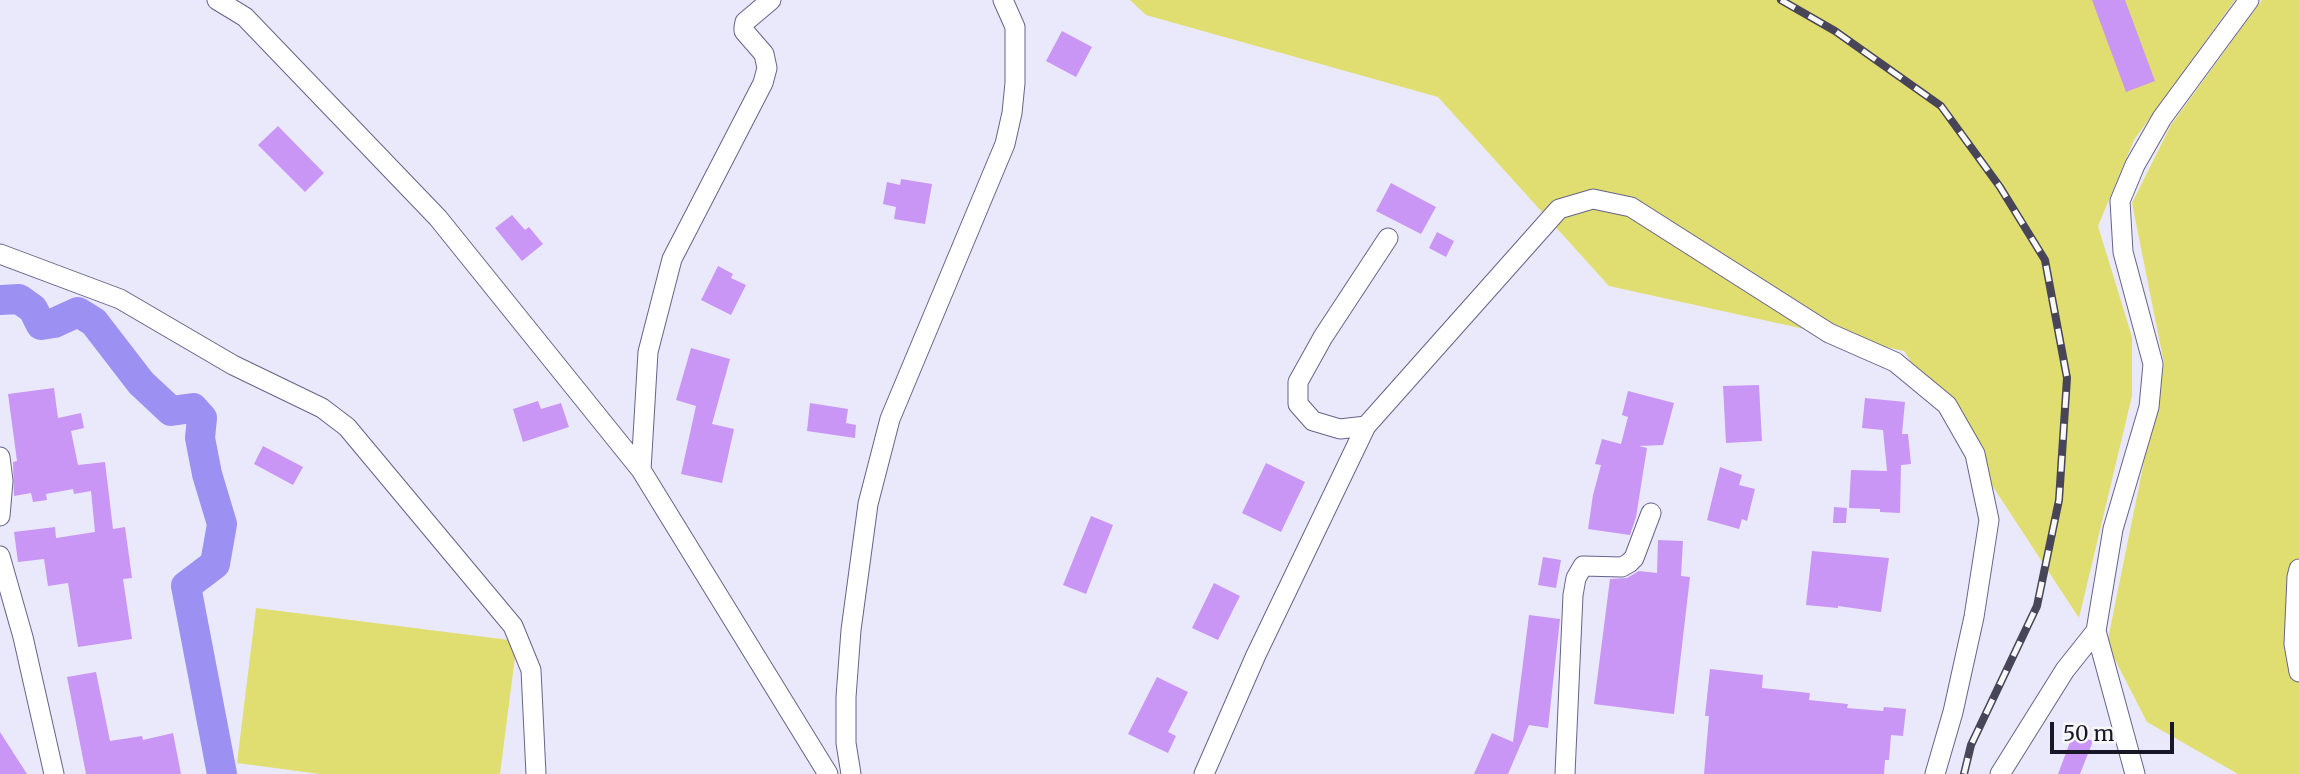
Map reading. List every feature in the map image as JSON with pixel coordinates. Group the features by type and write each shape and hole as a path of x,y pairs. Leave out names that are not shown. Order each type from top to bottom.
{"street":[{"path":"217,0 244,8 438,218 641,470 828,774"},
{"path":"641,470 648,352 672,259 762,83 767,68 764,54 744,31 744,27 745,22 771,0"},
{"path":"851,774 846,743 846,697 851,631 868,503 890,419 1005,144 1015,83 1015,27 1003,0"},
{"path":"2135,774 2096,631 2113,529 2149,407 2153,364 2123,252 2120,201 2134,165 2162,118 2249,0"},
{"path":"1204,774 1256,655 1366,426 1559,209 1592,199 1631,207 1829,333 1895,362 1947,405 1975,454 1989,520 1974,617 1953,712 1935,774"},
{"path":"1366,426 1340,429 1313,421 1298,404 1298,382 1323,337 1388,238"},
{"path":"0,254 120,299 233,365 321,408 347,427 513,626 531,670 536,774"},
{"path":"0,457 3,481 0,516"},
{"path":"1565,774 1576,578 1583,566 1622,567 1629,563 1634,558 1651,513"},
{"path":"0,556 23,637 54,774"},
{"path":"2299,569 2294,644 2299,672"},
{"path":"2000,774 2065,670 2096,631"}],"shaded area":[{"path":"1130,0 2235,0 2134,140 2098,226 2132,337 2132,396 2079,618 1904,351 1609,286 1438,97 1146,15"},
{"path":"2262,0 2299,0 2299,774 2238,774 2147,722 2107,644 2164,363 2132,203 2171,125"},
{"path":"256,608 517,641 500,774 320,774 237,763"}],"building":[{"path":"2092,0 2125,0 2155,81 2126,92"},
{"path":"1062,31 1092,47 1076,77 1046,61"},
{"path":"278,126 324,173 305,192 258,145"},
{"path":"901,179 932,184 925,224 894,219 896,207 883,204 887,182 900,185"},
{"path":"1391,183 1436,207 1421,234 1376,211"},
{"path":"512,215 525,230 529,227 543,244 522,261 495,228"},
{"path":"1437,232 1454,241 1446,257 1429,248"},
{"path":"718,266 733,274 731,278 746,285 731,315 701,300"},
{"path":"691,348 730,359 712,424 734,429 722,483 681,474 696,406 676,400"},
{"path":"1759,385 1762,441 1726,443 1723,386"},
{"path":"54,388 58,418 81,413 84,428 71,431 78,465 105,462 113,529 125,527 132,578 123,579 132,639 78,647 68,583 48,586 44,559 18,562 14,532 55,527 56,538 95,532 91,491 74,494 73,489 46,494 47,500 33,502 31,493 14,496 13,462 17,461 8,394"},
{"path":"1628,391 1674,403 1663,445 1639,446 1647,448 1636,517 1630,535 1588,529 1601,465 1595,464 1602,439 1621,444 1628,417 1622,415"},
{"path":"1865,398 1905,402 1902,434 1908,434 1911,464 1901,465 1900,513 1849,508 1851,470 1887,471 1883,430 1862,428"},
{"path":"538,401 541,409 561,403 569,427 523,442 513,409"},
{"path":"810,403 848,409 846,423 856,425 855,438 807,431"},
{"path":"263,446 303,467 293,485 254,464"},
{"path":"1266,463 1305,482 1281,532 1242,513"},
{"path":"1720,467 1742,475 1739,485 1755,489 1747,521 1742,519 1739,529 1707,520"},
{"path":"1834,507 1847,508 1846,523 1833,523"},
{"path":"1091,516 1113,525 1086,594 1063,585"},
{"path":"1658,540 1683,541 1681,576 1690,577 1674,714 1594,704 1610,579 1627,578 1639,571 1657,573"},
{"path":"1812,551 1889,558 1881,612 1806,605"},
{"path":"1543,557 1561,560 1556,588 1538,585"},
{"path":"1214,583 1240,596 1218,640 1192,628"},
{"path":"1529,615 1560,619 1548,728 1529,725 1508,774 1474,774 1492,733 1513,742"},
{"path":"1710,669 1763,675 1762,688 1810,693 1809,700 1848,704 1847,708 1883,711 1884,707 1906,709 1903,736 1891,735 1889,760 1885,760 1884,774 1704,774 1709,716 1705,716"},
{"path":"96,672 110,741 142,736 143,740 173,733 181,774 86,774 67,677"},
{"path":"1157,677 1188,692 1168,732 1176,736 1168,753 1128,734"},
{"path":"0,732 27,774 0,774"},
{"path":"2073,734 2093,741 2080,774 2058,774"}],"waterway":[{"path":"0,300 19,299 33,309 41,325 54,323 78,312 94,322 141,383 171,411 193,408 202,418 200,438 207,474 222,524 215,564 186,586 222,774"}],"railway":[{"path":"1781,0 1835,31 1941,106 2000,187 2045,260 2067,378 2059,500 2037,606 1971,745 1964,774"}]}
